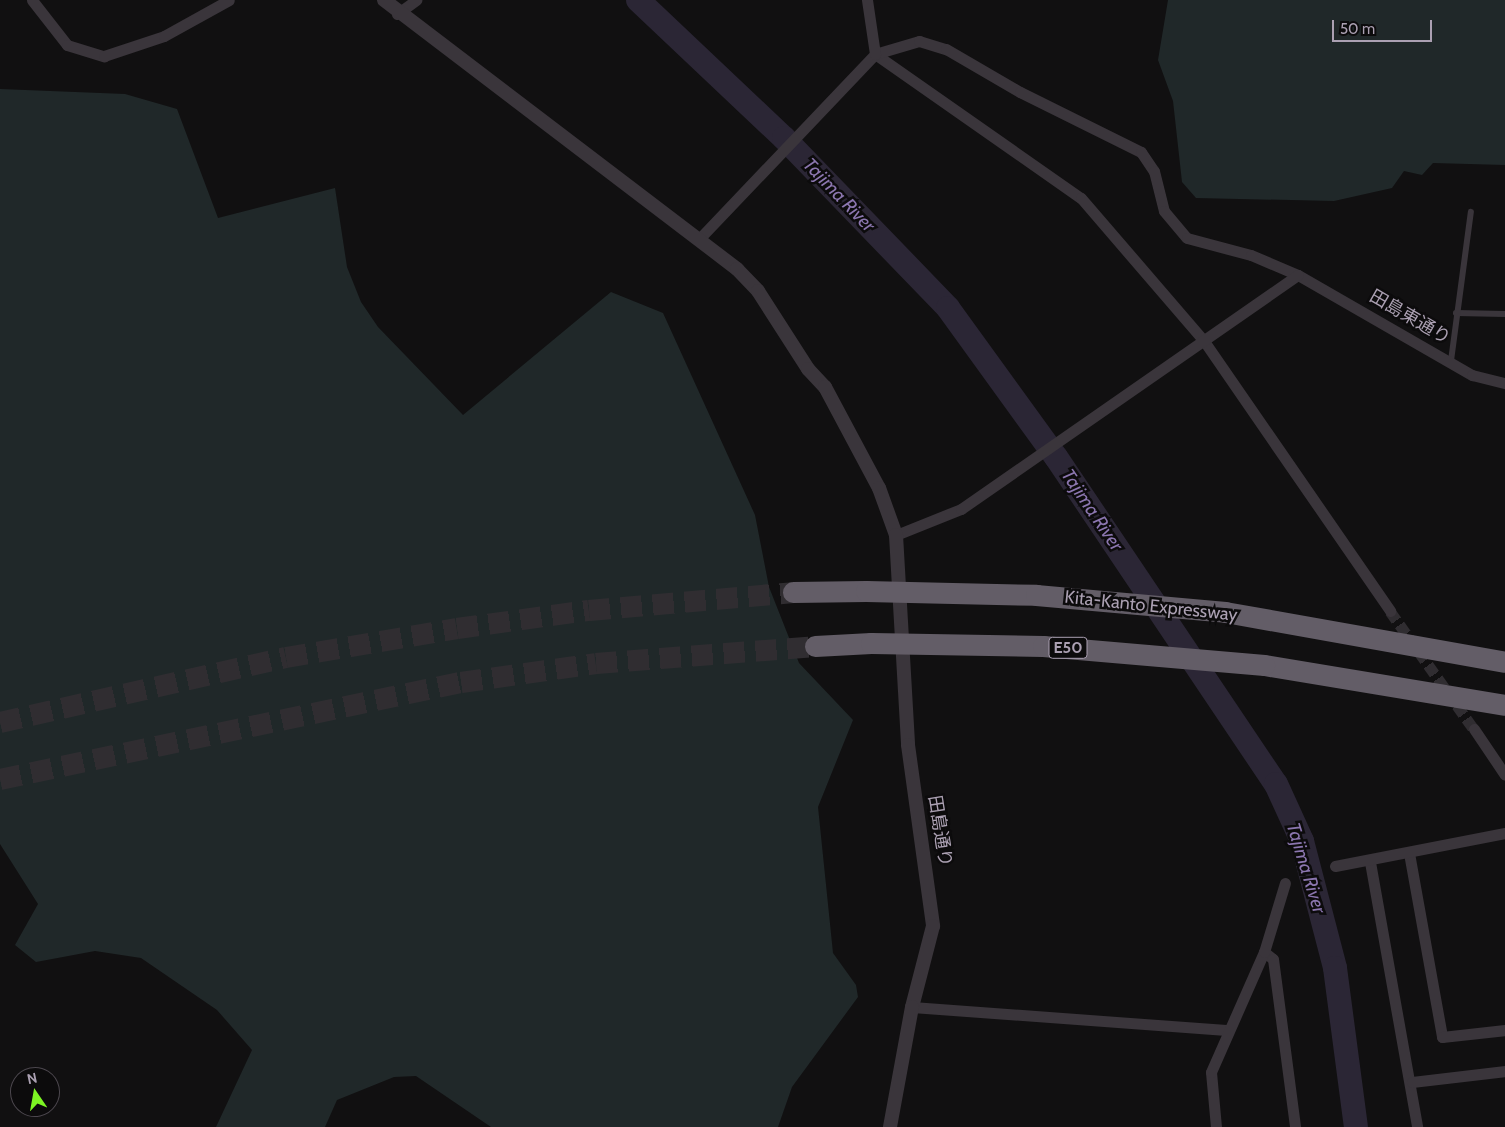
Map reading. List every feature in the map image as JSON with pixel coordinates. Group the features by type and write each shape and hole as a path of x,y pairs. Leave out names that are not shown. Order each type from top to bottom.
{"highway":[{"name":"Kita-Kanto Expressway","path":"793,592 866,591 1036,595 1225,612 1505,662"},
{"name":"E50","path":"816,646 871,643 1044,646 1264,664 1505,704"}],"street":[{"path":"32,0 67,45 104,56 164,36 229,0"},
{"name":"田島通り","path":"384,0 398,14 700,238 758,291 808,368 825,387 879,488 896,536 908,745 932,904 931,942 912,1007 890,1127"},
{"path":"398,14 416,0"},
{"path":"867,0 875,54 1082,198 1204,341 1390,611"},
{"name":"田島東通り","path":"875,54 919,41 946,49 1036,100 1141,152 1154,171 1164,211 1187,238 1251,255 1298,275 1451,361 1472,375 1505,383"},
{"path":"700,238 875,54"},
{"path":"896,536 961,509 1298,275"},
{"path":"1474,729 1505,775"},
{"path":"1335,866 1370,862 1505,833"},
{"path":"1409,853 1442,1037 1505,1030"},
{"path":"1370,862 1412,1082 1417,1127"},
{"path":"1216,1127 1210,1072 1226,1030 1264,952 1285,883"},
{"path":"1264,952 1274,968 1295,1127"},
{"path":"912,1007 1226,1030"},
{"path":"1412,1082 1505,1071"}],"lane":[{"path":"1451,361 1471,212"},
{"path":"1456,313 1505,314"}],"shaded area":[{"path":"1168,0 1505,0 1505,165 1433,163 1422,175 1404,171 1392,188 1334,201 1196,198 1182,182 1173,101 1158,60"},
{"path":"0,89 125,94 177,109 218,218 335,188 347,267 361,302 378,327 463,415 611,292 663,313 755,515 769,587 799,663 853,720 818,807 833,953 856,985 858,997 792,1087 778,1127 491,1127 416,1076 394,1077 337,1100 325,1127 216,1127 252,1050 217,1010 141,958 95,951 36,962 15,945 38,904 0,844"}],"waterway":[{"name":"Tajima River","path":"638,0 784,138 948,308 1056,457 1276,784 1302,841 1335,968 1356,1127"}],"tunnel":[{"path":"0,722 286,657 457,628 589,610 793,592"},
{"path":"1390,611 1474,729"},
{"path":"0,779 461,682 596,663 815,646"}]}
